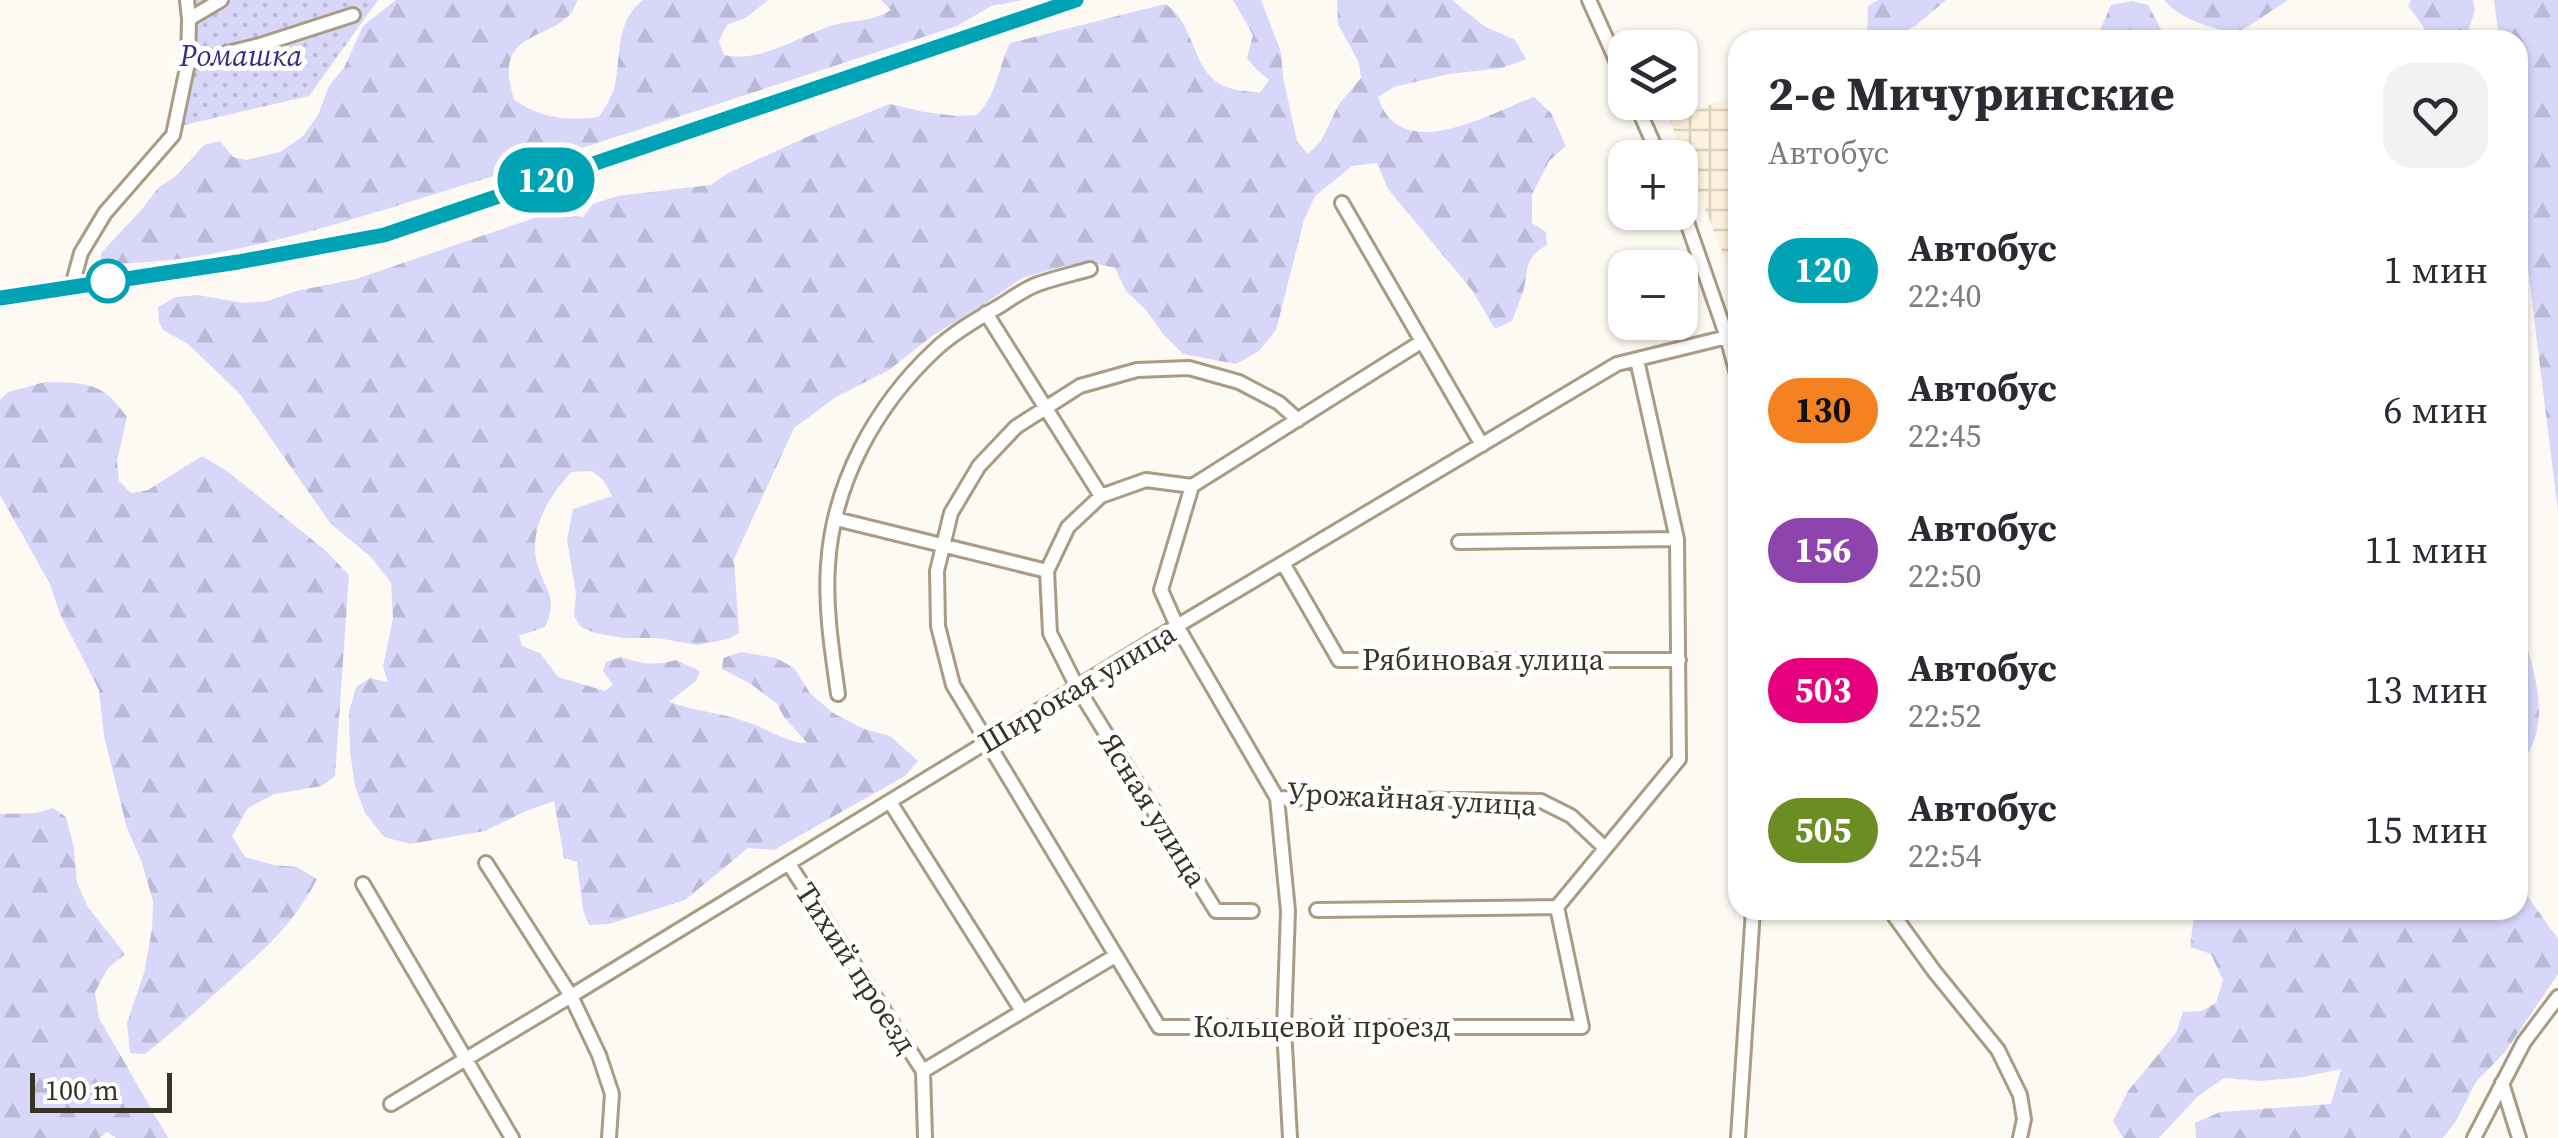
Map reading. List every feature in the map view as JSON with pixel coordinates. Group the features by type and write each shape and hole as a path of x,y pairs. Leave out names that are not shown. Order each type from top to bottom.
{"main road":[{"path":"0,298 238,262 384,235 1076,0"}],"street":[{"path":"72,286 81,253 105,213 173,135 188,63 187,0"},
{"path":"189,19 221,0"},
{"path":"1588,0 1608,43"},
{"path":"188,63 352,15"},
{"path":"1342,202 1482,445"},
{"path":"1690,230 1728,341"},
{"path":"838,694 830,644 828,561 849,473 872,428 900,387 938,348 1035,285 1090,269"},
{"path":"986,314 1101,496"},
{"name":"Широкая улица","path":"391,1104 1177,626 1617,364 1727,337"},
{"path":"1192,486 1422,342"},
{"path":"1317,910 1558,907 1678,759 1677,539 1637,360"},
{"name":"Кольцевой проезд","path":"1298,420 1279,403 1239,382 1189,368 1137,370 1080,386 1016,427 979,466 951,513 937,571 938,626 953,685 1159,1028 1582,1027 1558,907"},
{"name":"Ясная улица","path":"1192,486 1146,480 1101,496 1068,527 1047,571 1050,633 1077,688 1216,911 1252,911"},
{"name":"Урожайная улица","path":"1192,486 1161,590 1177,626 1277,798 1542,801 1572,816 1606,848"},
{"path":"836,519 1047,571"},
{"path":"1459,542 1677,539"},
{"name":"Рябиновая улица","path":"1284,563 1339,660 1679,660"},
{"path":"1277,798 1288,911 1284,1028 1290,1138"},
{"path":"890,802 1022,1011"},
{"path":"486,863 571,996 599,1055 612,1094 609,1138"},
{"name":"Тихий проезд","path":"788,864 923,1072"},
{"path":"363,884 512,1138"},
{"path":"1738,1138 1752,920"},
{"path":"1898,920 1998,1050 2020,1096 2024,1120 2020,1138"},
{"path":"925,1138 923,1072 1115,956"},
{"path":"2474,1138 2524,1042 2558,997"},
{"path":"2502,1084 2519,1138"}],"shaded area":[{"path":"1728,98 1728,266 1698,191 1698,140 1678,140 1670,121 1698,120 1698,110"}],"green space":[{"name":"Ромашка","path":"180,0 378,0 309,96 176,127 185,43"},
{"path":"396,0 578,0 565,19 515,50 509,73 514,100 545,115 575,119 599,117 607,103 614,89 623,29 643,0 768,0 747,17 727,25 719,41 724,55 738,57 765,53 830,26 891,10 881,0 1023,0 991,6 957,26 330,226 193,257 101,264 101,253 159,187 176,176 204,145 220,141 233,157 246,160 280,152 303,136 318,115 329,86 345,66 363,26"},
{"path":"1233,0 1261,0 1281,52 1297,141 1308,154 1321,141 1339,104 1361,78 1359,63 1338,24 1337,0 1452,0 1484,26 1515,40 1526,59 1502,68 1449,74 1394,87 1378,97 1389,118 1405,129 1425,132 1471,122 1534,97 1551,113 1566,146 1549,161 1532,195 1532,223 1546,232 1547,245 1534,254 1529,264 1512,321 1495,329 1472,290 1388,189 1377,163 1352,166 1315,196 1304,220 1276,330 1259,351 1236,364 1183,354 1126,291 1115,268 1088,262 1022,278 932,336 889,370 836,397 794,428 734,559 739,633 697,645 657,638 623,638 581,627 574,616 576,594 567,540 573,509 612,496 604,481 592,471 571,472 548,504 535,541 538,567 551,602 549,617 545,627 519,636 522,646 540,653 558,677 605,691 613,685 603,671 606,662 621,657 648,663 676,660 700,671 696,681 669,702 738,719 792,741 807,743 777,704 722,669 723,658 741,652 776,658 794,668 810,693 833,713 864,729 890,736 918,761 905,776 774,850 748,848 685,900 609,924 589,925 583,910 577,862 564,858 554,801 485,831 410,844 384,837 365,813 355,786 349,712 356,687 370,678 388,682 383,667 393,618 391,583 371,557 331,524 239,393 188,344 163,330 158,307 176,297 198,295 244,303 268,301 356,279 552,212 583,217 593,204 617,196 711,185 728,173 809,136 890,104 924,112 977,115 993,90 1010,43 1165,4 1182,22 1211,77 1229,88 1260,93 1269,80 1247,58 1253,35"},
{"path":"1878,0 1946,0 1907,30 1867,30 1868,6"},
{"path":"2164,0 2288,0 2243,30 2221,30 2172,8"},
{"path":"2411,0 2473,0 2475,11 2470,30 2424,30 2408,6"},
{"path":"2494,0 2558,0 2558,512 2528,269 2528,30 2498,30"},
{"path":"2132,1 2148,5 2162,30 2100,30 2111,5"},
{"path":"45,382 92,386 118,405 127,417 117,461 119,481 131,493 148,490 202,456 227,471 325,550 349,575 335,776 322,786 274,794 248,808 232,836 245,857 297,867 317,879 301,907 272,940 145,1054 130,1053 127,1023 144,973 153,901 127,828 104,736 99,690 60,614 50,584 0,495 0,400 8,392"},
{"path":"2528,651 2539,713 2528,753"},
{"path":"53,808 66,817 77,883 88,907 125,954 108,968 95,992 99,1018 168,1138 116,1138 107,1132 99,1138 0,1138 0,814 37,813"},
{"path":"2528,897 2558,939 2558,974 2505,1052 2476,1082 2443,1138 2196,1138 2195,1123 2220,1112 2331,1104 2341,1069 2261,1081 2224,1078 2197,1097 2159,1138 2123,1138 2113,1121 2128,1091 2176,1033 2183,1012 2202,1011 2216,1003 2223,980 2211,954 2190,947 2193,920 2528,920"}],"bus line":[{"name":"120","path":"0,298 238,262 384,235 1076,0"}]}
